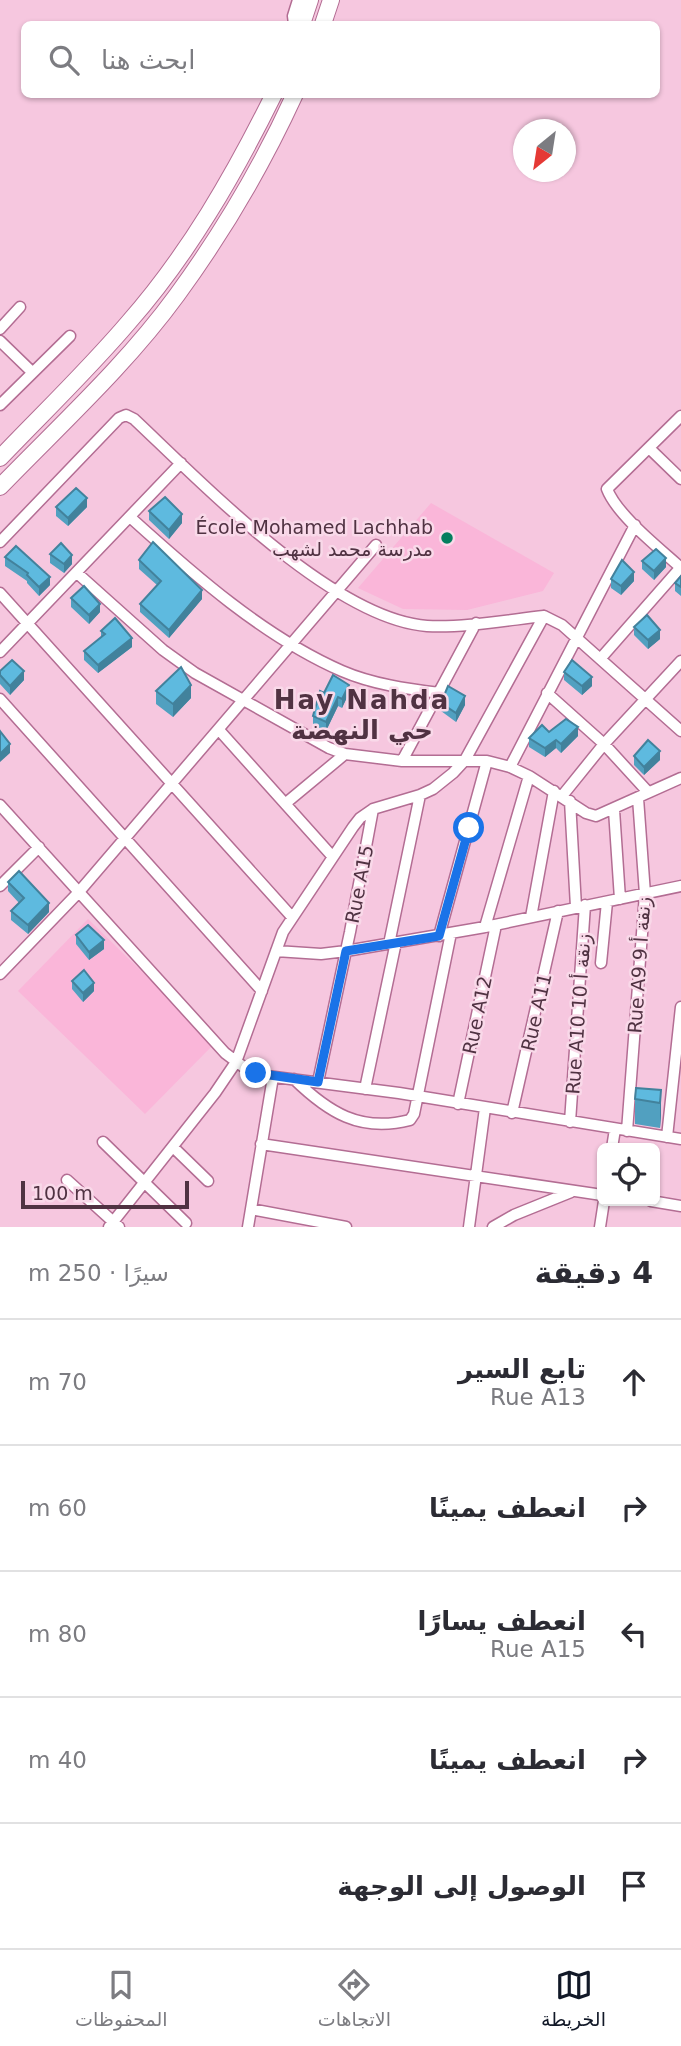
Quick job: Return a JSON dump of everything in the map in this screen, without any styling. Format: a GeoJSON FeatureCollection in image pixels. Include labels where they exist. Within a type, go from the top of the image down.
{"type":"FeatureCollection","features":[{"type":"Feature","properties":{"kind":"highway"},"geometry":{"type":"LineString","coordinates":[[303,21],[310,0]]}},
{"type":"Feature","properties":{"kind":"highway"},"geometry":{"type":"LineString","coordinates":[[324,21],[331,0]]}},
{"type":"Feature","properties":{"kind":"highway"},"geometry":{"type":"LineString","coordinates":[[0,458],[130,322],[183,254],[247,148],[272,98]]}},
{"type":"Feature","properties":{"kind":"highway"},"geometry":{"type":"LineString","coordinates":[[0,487],[128,354],[176,297],[233,214],[269,151],[293,98]]}},
{"type":"Feature","properties":{"kind":"street"},"geometry":{"type":"LineString","coordinates":[[294,21],[298,0]]}},
{"type":"Feature","properties":{"kind":"street"},"geometry":{"type":"LineString","coordinates":[[0,329],[20,307]]}},
{"type":"Feature","properties":{"kind":"street"},"geometry":{"type":"LineString","coordinates":[[0,405],[69,336]]}},
{"type":"Feature","properties":{"kind":"street"},"geometry":{"type":"LineString","coordinates":[[0,341],[32,372]]}},
{"type":"Feature","properties":{"kind":"street"},"geometry":{"type":"LineString","coordinates":[[0,542],[124,415],[134,419],[276,548],[335,590],[364,606],[428,626],[544,616],[577,637],[681,731]]}},
{"type":"Feature","properties":{"kind":"street"},"geometry":{"type":"LineString","coordinates":[[601,658],[681,567],[635,525],[607,489],[609,484],[679,421]]}},
{"type":"Feature","properties":{"kind":"street"},"geometry":{"type":"LineString","coordinates":[[649,448],[681,479]]}},
{"type":"Feature","properties":{"kind":"street"},"geometry":{"type":"LineString","coordinates":[[0,652],[181,463]]}},
{"type":"Feature","properties":{"kind":"street"},"geometry":{"type":"LineString","coordinates":[[131,518],[209,588],[292,643],[342,671],[404,689],[440,693]]}},
{"type":"Feature","properties":{"kind":"street"},"geometry":{"type":"LineString","coordinates":[[510,767],[635,525]]}},
{"type":"Feature","properties":{"kind":"street"},"geometry":{"type":"LineString","coordinates":[[0,974],[126,839],[376,545]]}},
{"type":"Feature","properties":{"kind":"street"},"geometry":{"type":"LineString","coordinates":[[77,573],[163,650],[195,673],[316,741],[345,754],[402,761],[487,761],[529,776],[592,816],[614,810],[681,778]]}},
{"type":"Feature","properties":{"kind":"street"},"geometry":{"type":"LineString","coordinates":[[0,593],[292,917]]}},
{"type":"Feature","properties":{"kind":"street"},"geometry":{"type":"LineString","coordinates":[[67,1180],[114,1225],[236,1062],[243,1049],[275,951],[292,917],[332,856],[360,818],[373,809],[420,795],[443,781],[465,760],[544,616]]}},
{"type":"Feature","properties":{"kind":"street"},"geometry":{"type":"LineString","coordinates":[[402,761],[476,623]]}},
{"type":"Feature","properties":{"kind":"street"},"geometry":{"type":"LineString","coordinates":[[531,917],[562,796],[604,744],[681,661]]}},
{"type":"Feature","properties":{"kind":"street"},"geometry":{"type":"LineString","coordinates":[[547,694],[604,744],[648,792]]}},
{"type":"Feature","properties":{"kind":"street"},"geometry":{"type":"LineString","coordinates":[[0,699],[262,991]]}},
{"type":"Feature","properties":{"kind":"street"},"geometry":{"type":"LineString","coordinates":[[219,730],[332,856]]}},
{"type":"Feature","properties":{"kind":"street"},"geometry":{"type":"LineString","coordinates":[[286,803],[345,754]]}},
{"type":"Feature","properties":{"kind":"street"},"geometry":{"type":"LineString","coordinates":[[439,936],[487,761]]}},
{"type":"Feature","properties":{"kind":"street","name":"Rue A12"},"geometry":{"type":"LineString","coordinates":[[458,1104],[490,926],[529,776]]}},
{"type":"Feature","properties":{"kind":"street"},"geometry":{"type":"LineString","coordinates":[[365,1089],[420,795]]}},
{"type":"Feature","properties":{"kind":"street","name":"Rue A10 زنقة أ 10"},"geometry":{"type":"LineString","coordinates":[[562,796],[581,906],[570,1122]]}},
{"type":"Feature","properties":{"kind":"street","name":"Rue A9 زنقة أ 9"},"geometry":{"type":"LineString","coordinates":[[614,1143],[621,1130],[645,894],[638,798]]}},
{"type":"Feature","properties":{"kind":"street"},"geometry":{"type":"LineString","coordinates":[[1,808],[225,1053],[256,1073],[681,1139]]}},
{"type":"Feature","properties":{"kind":"street","name":"Rue A15"},"geometry":{"type":"LineString","coordinates":[[318,1082],[373,809]]}},
{"type":"Feature","properties":{"kind":"street"},"geometry":{"type":"LineString","coordinates":[[614,810],[620,899]]}},
{"type":"Feature","properties":{"kind":"street"},"geometry":{"type":"LineString","coordinates":[[0,886],[39,847]]}},
{"type":"Feature","properties":{"kind":"street"},"geometry":{"type":"LineString","coordinates":[[275,951],[321,954],[346,951],[439,936],[681,886]]}},
{"type":"Feature","properties":{"kind":"street"},"geometry":{"type":"LineString","coordinates":[[601,964],[607,902]]}},
{"type":"Feature","properties":{"kind":"street","name":"Rue A11"},"geometry":{"type":"LineString","coordinates":[[513,1113],[558,911]]}},
{"type":"Feature","properties":{"kind":"street"},"geometry":{"type":"LineString","coordinates":[[294,1079],[327,1108],[342,1116],[362,1123],[410,1120],[418,1097],[451,933]]}},
{"type":"Feature","properties":{"kind":"street"},"geometry":{"type":"LineString","coordinates":[[667,1137],[681,1007]]}},
{"type":"Feature","properties":{"kind":"street"},"geometry":{"type":"LineString","coordinates":[[248,1227],[273,1077]]}},
{"type":"Feature","properties":{"kind":"street"},"geometry":{"type":"LineString","coordinates":[[469,1227],[485,1108]]}},
{"type":"Feature","properties":{"kind":"street"},"geometry":{"type":"LineString","coordinates":[[103,1142],[186,1223]]}},
{"type":"Feature","properties":{"kind":"street"},"geometry":{"type":"LineString","coordinates":[[261,1144],[597,1194]]}},
{"type":"Feature","properties":{"kind":"street"},"geometry":{"type":"LineString","coordinates":[[173,1147],[208,1181]]}},
{"type":"Feature","properties":{"kind":"street"},"geometry":{"type":"LineString","coordinates":[[493,1227],[514,1215],[574,1191]]}},
{"type":"Feature","properties":{"kind":"street"},"geometry":{"type":"LineString","coordinates":[[660,1202],[681,1206]]}},
{"type":"Feature","properties":{"kind":"street"},"geometry":{"type":"LineString","coordinates":[[600,1227],[603,1206]]}},
{"type":"Feature","properties":{"kind":"street"},"geometry":{"type":"LineString","coordinates":[[251,1209],[346,1227]]}},
{"type":"Feature","properties":{"kind":"shaded area","name":"École Mohamed Lachhab مدرسة محمد لشهب"},"geometry":{"type":"Polygon","coordinates":[[[431,503],[554,573],[543,591],[467,610],[403,609],[358,588],[431,503]]]}},
{"type":"Feature","properties":{"kind":"shaded area"},"geometry":{"type":"Polygon","coordinates":[[[88,919],[215,1043],[145,1114],[18,991],[88,919]]]}},
{"type":"Feature","properties":{"kind":"building"},"geometry":{"type":"Polygon","coordinates":[[[76,488],[87,498],[68,518],[56,507],[76,488]]]}},
{"type":"Feature","properties":{"kind":"building"},"geometry":{"type":"Polygon","coordinates":[[[165,497],[182,514],[169,530],[149,511],[165,497]]]}},
{"type":"Feature","properties":{"kind":"building"},"geometry":{"type":"Polygon","coordinates":[[[153,542],[202,590],[169,630],[140,604],[161,581],[139,560],[153,542]]]}},
{"type":"Feature","properties":{"kind":"building"},"geometry":{"type":"Polygon","coordinates":[[[61,543],[72,555],[64,564],[50,554],[61,543]]]}},
{"type":"Feature","properties":{"kind":"building"},"geometry":{"type":"Polygon","coordinates":[[[16,546],[50,577],[39,587],[28,573],[5,557],[16,546]]]}},
{"type":"Feature","properties":{"kind":"building"},"geometry":{"type":"Polygon","coordinates":[[[656,549],[666,558],[654,571],[642,561],[656,549]]]}},
{"type":"Feature","properties":{"kind":"building"},"geometry":{"type":"Polygon","coordinates":[[[622,560],[634,572],[621,586],[611,579],[622,560]]]}},
{"type":"Feature","properties":{"kind":"building"},"geometry":{"type":"Polygon","coordinates":[[[681,576],[681,587],[675,583],[681,576]]]}},
{"type":"Feature","properties":{"kind":"building"},"geometry":{"type":"Polygon","coordinates":[[[84,586],[100,604],[89,615],[71,598],[84,586]]]}},
{"type":"Feature","properties":{"kind":"building"},"geometry":{"type":"Polygon","coordinates":[[[647,615],[660,630],[648,640],[634,627],[647,615]]]}},
{"type":"Feature","properties":{"kind":"building"},"geometry":{"type":"Polygon","coordinates":[[[115,618],[132,638],[98,665],[84,651],[105,634],[101,631],[115,618]]]}},
{"type":"Feature","properties":{"kind":"building"},"geometry":{"type":"Polygon","coordinates":[[[12,660],[24,671],[10,686],[0,675],[0,671],[12,660]]]}},
{"type":"Feature","properties":{"kind":"building"},"geometry":{"type":"Polygon","coordinates":[[[572,660],[592,677],[582,686],[564,672],[572,660]]]}},
{"type":"Feature","properties":{"kind":"building"},"geometry":{"type":"Polygon","coordinates":[[[181,667],[191,685],[173,704],[156,691],[181,667]]]}},
{"type":"Feature","properties":{"kind":"building"},"geometry":{"type":"Polygon","coordinates":[[[333,675],[349,685],[342,699],[338,697],[326,722],[313,716],[320,691],[324,693],[333,675]]]}},
{"type":"Feature","properties":{"kind":"building"},"geometry":{"type":"Polygon","coordinates":[[[448,686],[465,696],[456,713],[441,703],[448,686]]]}},
{"type":"Feature","properties":{"kind":"building"},"geometry":{"type":"Polygon","coordinates":[[[566,719],[578,727],[561,744],[556,740],[545,748],[529,738],[542,725],[549,732],[566,719]]]}},
{"type":"Feature","properties":{"kind":"building"},"geometry":{"type":"Polygon","coordinates":[[[0,731],[10,744],[0,754],[0,731]]]}},
{"type":"Feature","properties":{"kind":"building"},"geometry":{"type":"Polygon","coordinates":[[[648,740],[660,751],[644,767],[634,756],[648,740]]]}},
{"type":"Feature","properties":{"kind":"building"},"geometry":{"type":"Polygon","coordinates":[[[19,871],[49,903],[28,925],[11,911],[24,898],[8,882],[19,871]]]}},
{"type":"Feature","properties":{"kind":"building"},"geometry":{"type":"Polygon","coordinates":[[[88,925],[104,940],[89,952],[76,935],[88,925]]]}},
{"type":"Feature","properties":{"kind":"building"},"geometry":{"type":"Polygon","coordinates":[[[84,970],[94,983],[83,993],[72,981],[84,970]]]}},
{"type":"Feature","properties":{"kind":"building"},"geometry":{"type":"Polygon","coordinates":[[[636,1088],[661,1090],[660,1103],[635,1099],[636,1088]]]}},
{"type":"Feature","properties":{"kind":"place","name":"École Mohamed Lachhab مدرسة محمد لشهب"},"geometry":{"type":"Point","coordinates":[447,538]}},
{"type":"Feature","properties":{"kind":"district","name":"Hay Nahda حي النهضة"},"geometry":{"type":"Point","coordinates":[362,715]}},
{"type":"Feature","properties":{"kind":"route"},"geometry":{"type":"LineString","coordinates":[[256,1073],[318,1082],[346,951],[439,936],[469,828]]}}]}
